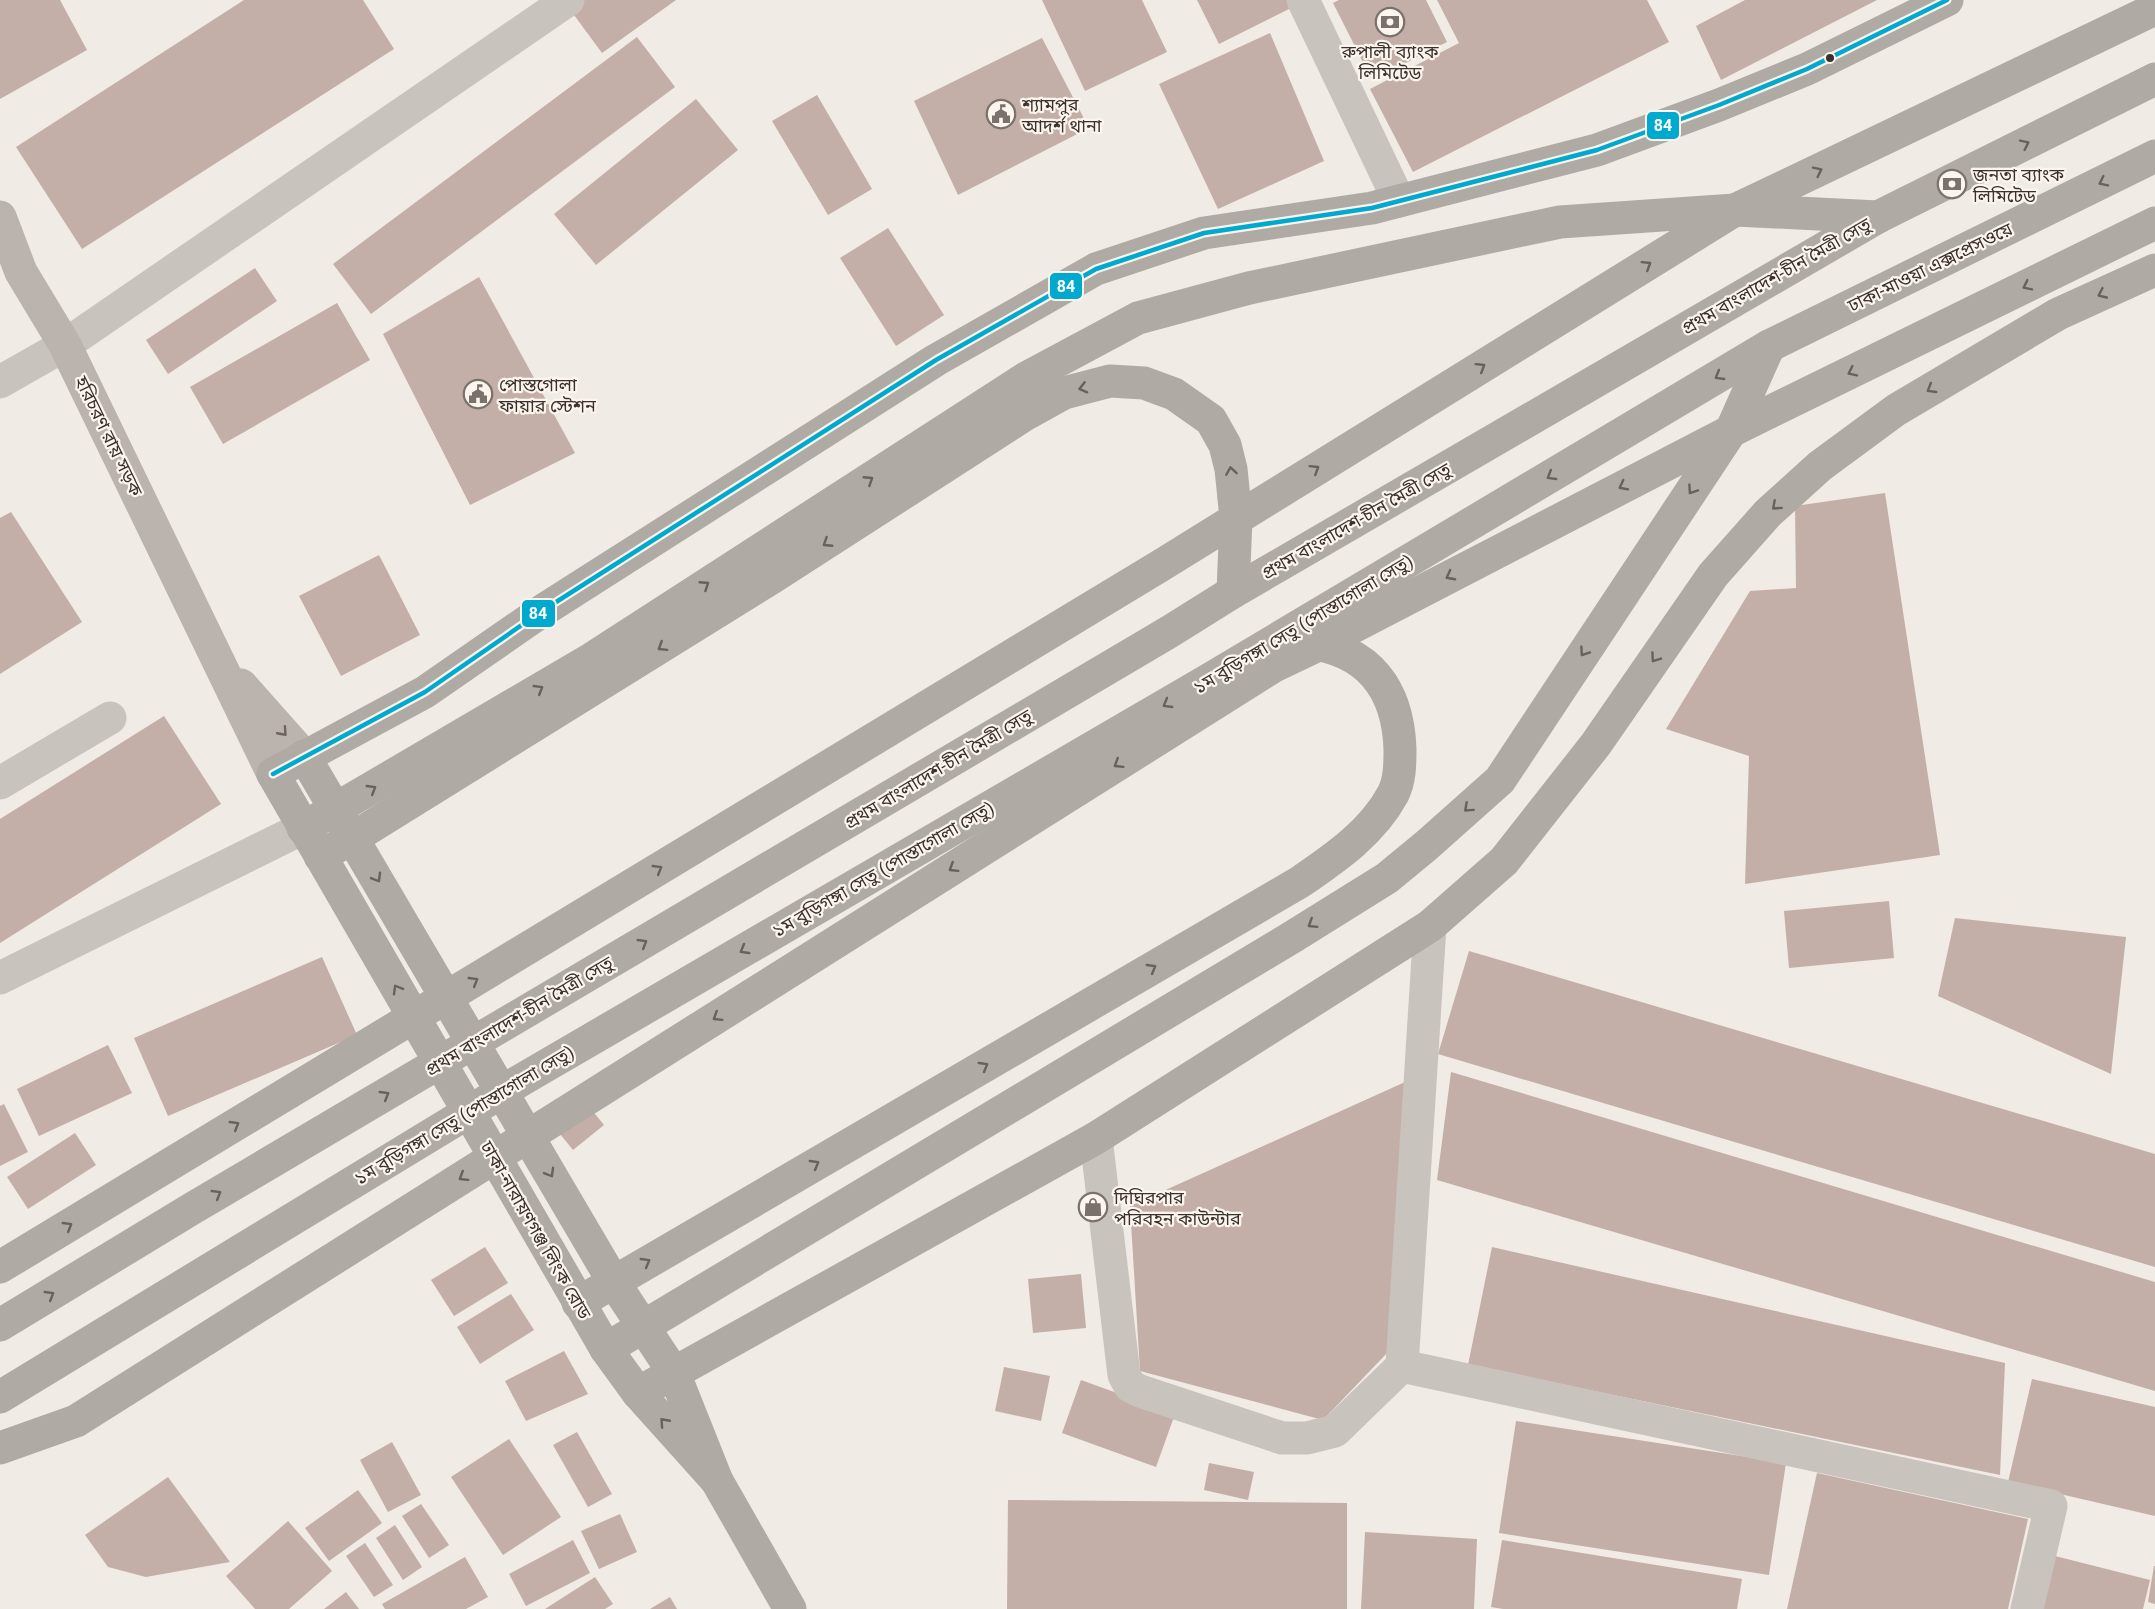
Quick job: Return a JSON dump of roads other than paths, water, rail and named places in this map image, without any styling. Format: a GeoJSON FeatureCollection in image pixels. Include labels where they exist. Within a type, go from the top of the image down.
{"type":"FeatureCollection","features":[{"type":"Feature","properties":{"kind":"highway"},"geometry":{"type":"LineString","coordinates":[[273,774],[425,692],[542,611],[936,360],[1096,269],[1203,233],[1372,208],[1597,150],[1719,105],[1807,69],[1947,0]]}},
{"type":"Feature","properties":{"kind":"highway"},"geometry":{"type":"LineString","coordinates":[[0,1267],[1194,544],[1735,210],[2155,9]]}},
{"type":"Feature","properties":{"kind":"highway"},"geometry":{"type":"LineString","coordinates":[[303,828],[588,661],[1026,378],[1138,318],[1249,288],[1560,222],[1735,210],[1878,217],[2155,79]]}},
{"type":"Feature","properties":{"kind":"highway","name":"ঢাকা-মাওয়া এক্সপ্রেসওয়ে"},"geometry":{"type":"LineString","coordinates":[[1769,346],[2155,156]]}},
{"type":"Feature","properties":{"kind":"highway","name":"প্রথম বাংলাদেশ-চীন মৈত্রী সেতু"},"geometry":{"type":"LineString","coordinates":[[0,1325],[193,1208],[1159,638],[1233,592],[1878,217]]}},
{"type":"Feature","properties":{"kind":"highway"},"geometry":{"type":"LineString","coordinates":[[0,1448],[76,1421],[1276,652],[1320,644],[1731,431],[2155,223]]}},
{"type":"Feature","properties":{"kind":"highway"},"geometry":{"type":"LineString","coordinates":[[638,1393],[1096,1138],[1430,926],[1504,861],[1596,744],[1713,574],[1777,505],[1820,466],[1896,410],[2058,314],[2155,270]]}},
{"type":"Feature","properties":{"kind":"highway"},"geometry":{"type":"LineString","coordinates":[[606,1349],[1294,936],[1387,878],[1427,845],[1500,780],[1731,431],[1769,346]]}},
{"type":"Feature","properties":{"kind":"highway","name":"১ম বুড়িগঙ্গা সেতু (পোস্তাগোলা সেতু)"},"geometry":{"type":"LineString","coordinates":[[0,1397],[523,1079],[1276,652],[1769,346]]}},
{"type":"Feature","properties":{"kind":"highway"},"geometry":{"type":"LineString","coordinates":[[320,856],[353,838],[763,584],[1026,414],[1064,393],[1110,381],[1144,383],[1174,394],[1211,420],[1225,445],[1231,469],[1236,518],[1233,592]]}},
{"type":"Feature","properties":{"kind":"highway"},"geometry":{"type":"LineString","coordinates":[[578,1303],[1300,882],[1350,847],[1370,825],[1393,793],[1400,769],[1399,730],[1394,706],[1384,684],[1356,657],[1320,644]]}},
{"type":"Feature","properties":{"kind":"highway","name":"ঢাকা-নারায়ণগঞ্জ লিংক রোড"},"geometry":{"type":"LineString","coordinates":[[304,756],[613,1281],[674,1373],[717,1481],[790,1609]]}},
{"type":"Feature","properties":{"kind":"highway","name":"ঢাকা-নারায়ণগঞ্জ লিংক রোড"},"geometry":{"type":"LineString","coordinates":[[273,774],[606,1349],[638,1393],[717,1481]]}},
{"type":"Feature","properties":{"kind":"main road","name":"হরিচরণ রায় সড়ক"},"geometry":{"type":"LineString","coordinates":[[0,217],[21,272],[65,345],[273,774]]}},
{"type":"Feature","properties":{"kind":"main road","name":"হরিচরণ রায় সড়ক"},"geometry":{"type":"LineString","coordinates":[[215,657],[304,756]]}},
{"type":"Feature","properties":{"kind":"street"},"geometry":{"type":"LineString","coordinates":[[0,382],[65,345],[568,0]]}},
{"type":"Feature","properties":{"kind":"street"},"geometry":{"type":"LineString","coordinates":[[1303,0],[1399,201]]}},
{"type":"Feature","properties":{"kind":"street"},"geometry":{"type":"LineString","coordinates":[[0,783],[110,718]]}},
{"type":"Feature","properties":{"kind":"street"},"geometry":{"type":"LineString","coordinates":[[0,978],[303,828]]}},
{"type":"Feature","properties":{"kind":"street"},"geometry":{"type":"LineString","coordinates":[[1096,1138],[1124,1375],[1130,1386],[1282,1438],[1307,1438],[1335,1431],[1402,1366],[1430,926]]}},
{"type":"Feature","properties":{"kind":"street"},"geometry":{"type":"LineString","coordinates":[[1402,1366],[2051,1506],[2027,1609]]}},
{"type":"Feature","properties":{"kind":"place","name":"রুপালী ব্যাংক লিমিটেড"},"geometry":{"type":"Point","coordinates":[1390,22]}},
{"type":"Feature","properties":{"kind":"place","name":"শ্যামপুর আদর্শ থানা"},"geometry":{"type":"Point","coordinates":[1001,114]}},
{"type":"Feature","properties":{"kind":"place","name":"জনতা ব্যাংক লিমিটেড"},"geometry":{"type":"Point","coordinates":[1952,184]}},
{"type":"Feature","properties":{"kind":"place","name":"পোস্তগোলা ফায়ার স্টেশন"},"geometry":{"type":"Point","coordinates":[478,394]}},
{"type":"Feature","properties":{"kind":"place","name":"দিঘিরপার পরিবহন কাউন্টার"},"geometry":{"type":"Point","coordinates":[1093,1207]}}]}
